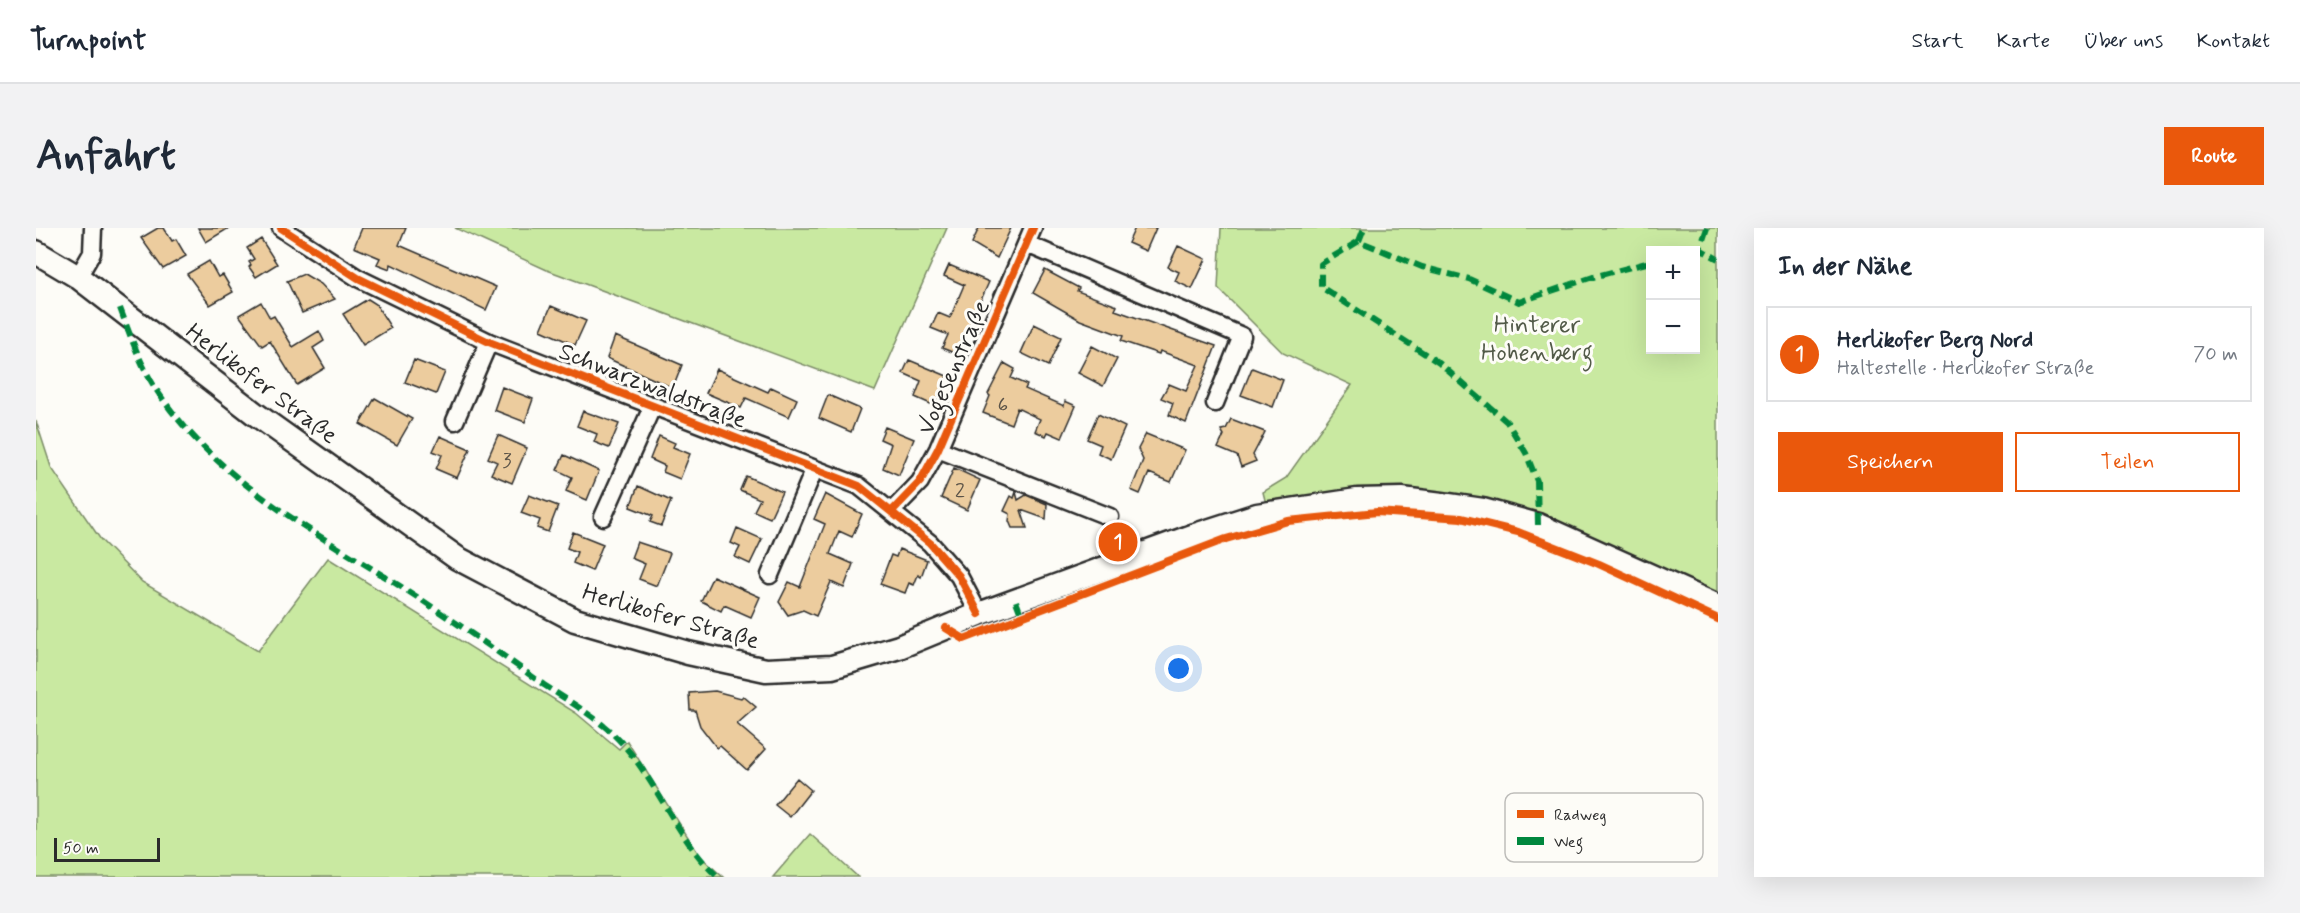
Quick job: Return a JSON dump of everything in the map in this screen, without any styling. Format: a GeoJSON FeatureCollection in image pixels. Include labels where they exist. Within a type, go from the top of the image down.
{"type":"FeatureCollection","features":[{"type":"Feature","properties":{"kind":"main road","name":"Herlikofer Straße"},"geometry":{"type":"LineString","coordinates":[[36,252],[78,277],[254,413],[457,558],[575,620],[688,652],[766,670],[832,667],[899,647],[1141,554],[1257,515],[1357,500],[1402,500],[1442,504],[1483,510],[1538,525],[1718,606]]}},
{"type":"Feature","properties":{"kind":"street"},"geometry":{"type":"LineString","coordinates":[[78,277],[92,253],[93,228]]}},
{"type":"Feature","properties":{"kind":"street","name":"Schwarzwaldstraße"},"geometry":{"type":"LineString","coordinates":[[281,228],[358,278],[489,342],[859,486],[930,543],[959,576],[979,615]]}},
{"type":"Feature","properties":{"kind":"street","name":"Vogesenstraße"},"geometry":{"type":"LineString","coordinates":[[892,511],[920,482],[938,449],[1033,228]]}},
{"type":"Feature","properties":{"kind":"street"},"geometry":{"type":"LineString","coordinates":[[1027,244],[1242,336],[1215,403]]}},
{"type":"Feature","properties":{"kind":"street"},"geometry":{"type":"LineString","coordinates":[[455,421],[489,342]]}},
{"type":"Feature","properties":{"kind":"street"},"geometry":{"type":"LineString","coordinates":[[603,517],[653,405]]}},
{"type":"Feature","properties":{"kind":"street"},"geometry":{"type":"LineString","coordinates":[[938,449],[1110,517]]}},
{"type":"Feature","properties":{"kind":"street"},"geometry":{"type":"LineString","coordinates":[[770,575],[814,470]]}},
{"type":"Feature","properties":{"kind":"green space"},"geometry":{"type":"Polygon","coordinates":[[[455,228],[947,228],[875,391],[547,270],[455,228]]]}},
{"type":"Feature","properties":{"kind":"green space","name":"Hinterer Hohenberg"},"geometry":{"type":"Polygon","coordinates":[[[1221,228],[1718,228],[1718,593],[1621,549],[1553,522],[1487,502],[1266,504],[1263,492],[1286,478],[1352,385],[1283,353],[1218,288],[1221,228]]]}},
{"type":"Feature","properties":{"kind":"green space"},"geometry":{"type":"Polygon","coordinates":[[[36,421],[51,467],[101,540],[142,582],[258,651],[328,558],[576,713],[619,749],[627,741],[700,856],[723,877],[36,877],[36,421]]]}},
{"type":"Feature","properties":{"kind":"green space"},"geometry":{"type":"Polygon","coordinates":[[[810,834],[858,877],[773,877],[810,834]]]}},
{"type":"Feature","properties":{"kind":"building"},"geometry":{"type":"Polygon","coordinates":[[[158,228],[164,228],[172,241],[176,239],[186,256],[163,269],[141,238],[158,228]]]}},
{"type":"Feature","properties":{"kind":"building"},"geometry":{"type":"Polygon","coordinates":[[[198,228],[229,228],[206,242],[198,228]]]}},
{"type":"Feature","properties":{"kind":"building"},"geometry":{"type":"Polygon","coordinates":[[[362,228],[406,228],[399,245],[496,287],[486,310],[391,264],[390,269],[377,264],[380,258],[354,247],[362,228]]]}},
{"type":"Feature","properties":{"kind":"building"},"geometry":{"type":"Polygon","coordinates":[[[979,228],[1011,228],[997,258],[972,243],[979,228]]]}},
{"type":"Feature","properties":{"kind":"building"},"geometry":{"type":"Polygon","coordinates":[[[1135,228],[1156,228],[1146,251],[1128,243],[1135,228]]]}},
{"type":"Feature","properties":{"kind":"building"},"geometry":{"type":"Polygon","coordinates":[[[261,239],[277,264],[256,277],[249,267],[251,265],[249,262],[254,259],[247,248],[261,239]]]}},
{"type":"Feature","properties":{"kind":"building"},"geometry":{"type":"Polygon","coordinates":[[[1178,246],[1206,259],[1192,289],[1175,281],[1179,272],[1168,267],[1178,246]]]}},
{"type":"Feature","properties":{"kind":"building"},"geometry":{"type":"Polygon","coordinates":[[[209,261],[218,277],[223,275],[233,292],[210,305],[187,274],[209,261]]]}},
{"type":"Feature","properties":{"kind":"building"},"geometry":{"type":"Polygon","coordinates":[[[949,265],[989,282],[957,354],[942,348],[948,335],[931,328],[938,313],[950,318],[964,285],[944,276],[949,265]]]}},
{"type":"Feature","properties":{"kind":"building"},"geometry":{"type":"Polygon","coordinates":[[[1045,270],[1079,288],[1077,291],[1117,306],[1115,310],[1216,346],[1186,423],[1169,415],[1173,403],[1161,398],[1169,384],[1186,391],[1198,365],[1160,351],[1159,354],[1121,341],[1123,336],[1080,320],[1033,293],[1045,270]]]}},
{"type":"Feature","properties":{"kind":"building"},"geometry":{"type":"Polygon","coordinates":[[[304,274],[321,284],[335,299],[302,313],[287,281],[304,274]]]}},
{"type":"Feature","properties":{"kind":"building"},"geometry":{"type":"Polygon","coordinates":[[[368,299],[376,304],[391,328],[363,345],[343,314],[368,299]]]}},
{"type":"Feature","properties":{"kind":"building"},"geometry":{"type":"Polygon","coordinates":[[[261,302],[270,318],[274,316],[293,347],[319,331],[324,341],[313,348],[325,368],[297,385],[270,341],[262,346],[239,315],[261,302]]]}},
{"type":"Feature","properties":{"kind":"building"},"geometry":{"type":"Polygon","coordinates":[[[551,306],[586,321],[575,345],[541,330],[551,306]]]}},
{"type":"Feature","properties":{"kind":"building"},"geometry":{"type":"Polygon","coordinates":[[[1034,324],[1061,337],[1048,366],[1021,353],[1034,324]]]}},
{"type":"Feature","properties":{"kind":"building"},"geometry":{"type":"Polygon","coordinates":[[[615,336],[682,365],[673,388],[607,358],[615,336]]]}},
{"type":"Feature","properties":{"kind":"building"},"geometry":{"type":"Polygon","coordinates":[[[1092,346],[1117,359],[1103,386],[1078,373],[1092,346]]]}},
{"type":"Feature","properties":{"kind":"building"},"geometry":{"type":"Polygon","coordinates":[[[414,360],[445,372],[436,394],[405,382],[414,360]]]}},
{"type":"Feature","properties":{"kind":"building"},"geometry":{"type":"Polygon","coordinates":[[[909,360],[947,376],[935,406],[915,397],[921,381],[903,373],[909,360]]]}},
{"type":"Feature","properties":{"kind":"building"},"geometry":{"type":"Polygon","coordinates":[[[1004,363],[1015,369],[1011,378],[1027,385],[1025,389],[1064,406],[1065,401],[1076,406],[1062,438],[1048,432],[1046,436],[1035,431],[1040,419],[1017,408],[1011,424],[983,413],[990,396],[988,394],[1004,363]]]}},
{"type":"Feature","properties":{"kind":"building"},"geometry":{"type":"Polygon","coordinates":[[[1252,368],[1283,380],[1273,407],[1241,395],[1252,368]]]}},
{"type":"Feature","properties":{"kind":"building"},"geometry":{"type":"Polygon","coordinates":[[[717,369],[768,392],[771,387],[797,399],[789,417],[746,398],[741,408],[706,393],[717,369]]]}},
{"type":"Feature","properties":{"kind":"building"},"geometry":{"type":"Polygon","coordinates":[[[502,387],[533,399],[525,422],[494,410],[502,387]]]}},
{"type":"Feature","properties":{"kind":"building"},"geometry":{"type":"Polygon","coordinates":[[[828,395],[860,409],[851,432],[819,418],[828,395]]]}},
{"type":"Feature","properties":{"kind":"building"},"geometry":{"type":"Polygon","coordinates":[[[375,398],[412,419],[397,445],[360,424],[375,398]]]}},
{"type":"Feature","properties":{"kind":"building"},"geometry":{"type":"Polygon","coordinates":[[[583,411],[619,424],[609,448],[594,442],[597,434],[577,426],[583,411]]]}},
{"type":"Feature","properties":{"kind":"building"},"geometry":{"type":"Polygon","coordinates":[[[1098,414],[1125,427],[1111,459],[1098,453],[1101,445],[1087,439],[1098,414]]]}},
{"type":"Feature","properties":{"kind":"building"},"geometry":{"type":"Polygon","coordinates":[[[1231,419],[1265,432],[1253,455],[1256,461],[1241,467],[1237,456],[1218,448],[1224,435],[1221,430],[1226,429],[1231,419]]]}},
{"type":"Feature","properties":{"kind":"building"},"geometry":{"type":"Polygon","coordinates":[[[885,427],[914,439],[899,475],[883,468],[891,444],[880,439],[885,427]]]}},
{"type":"Feature","properties":{"kind":"building"},"geometry":{"type":"Polygon","coordinates":[[[1146,434],[1185,450],[1171,482],[1149,473],[1140,494],[1131,490],[1143,460],[1138,449],[1146,434]]]}},
{"type":"Feature","properties":{"kind":"building"},"geometry":{"type":"Polygon","coordinates":[[[498,435],[527,448],[512,483],[491,474],[497,462],[488,458],[498,435]]]}},
{"type":"Feature","properties":{"kind":"building"},"geometry":{"type":"Polygon","coordinates":[[[440,436],[470,449],[457,478],[436,469],[442,455],[433,451],[440,436]]]}},
{"type":"Feature","properties":{"kind":"building"},"geometry":{"type":"Polygon","coordinates":[[[659,436],[675,443],[673,447],[690,454],[680,479],[663,472],[665,466],[650,459],[659,436]]]}},
{"type":"Feature","properties":{"kind":"building"},"geometry":{"type":"Polygon","coordinates":[[[564,455],[599,471],[587,500],[566,491],[572,477],[557,470],[564,455]]]}},
{"type":"Feature","properties":{"kind":"building"},"geometry":{"type":"Polygon","coordinates":[[[954,468],[980,480],[967,510],[941,498],[954,468]]]}},
{"type":"Feature","properties":{"kind":"building"},"geometry":{"type":"Polygon","coordinates":[[[746,476],[782,492],[770,518],[754,511],[760,499],[740,490],[746,476]]]}},
{"type":"Feature","properties":{"kind":"building"},"geometry":{"type":"Polygon","coordinates":[[[638,486],[671,501],[661,526],[650,522],[653,516],[630,507],[638,486]]]}},
{"type":"Feature","properties":{"kind":"building"},"geometry":{"type":"Polygon","coordinates":[[[1016,492],[1018,500],[1026,495],[1047,504],[1046,519],[1021,510],[1027,528],[1012,528],[1009,521],[1010,514],[1004,511],[1011,496],[1014,498],[1016,492]]]}},
{"type":"Feature","properties":{"kind":"building"},"geometry":{"type":"Polygon","coordinates":[[[825,494],[862,514],[852,537],[839,531],[830,554],[853,564],[844,588],[831,582],[816,616],[803,610],[788,615],[779,602],[789,582],[800,587],[825,524],[814,519],[825,494]]]}},
{"type":"Feature","properties":{"kind":"building"},"geometry":{"type":"Polygon","coordinates":[[[529,495],[558,506],[548,532],[537,528],[540,520],[521,513],[529,495]]]}},
{"type":"Feature","properties":{"kind":"building"},"geometry":{"type":"Polygon","coordinates":[[[737,528],[762,539],[750,564],[735,557],[740,547],[731,543],[737,528]]]}},
{"type":"Feature","properties":{"kind":"building"},"geometry":{"type":"Polygon","coordinates":[[[573,532],[603,544],[592,571],[573,563],[577,552],[567,548],[573,532]]]}},
{"type":"Feature","properties":{"kind":"building"},"geometry":{"type":"Polygon","coordinates":[[[637,542],[670,553],[657,586],[639,579],[645,564],[631,558],[637,542]]]}},
{"type":"Feature","properties":{"kind":"building"},"geometry":{"type":"Polygon","coordinates":[[[899,549],[927,560],[921,577],[918,575],[914,585],[909,583],[905,593],[880,584],[891,555],[896,557],[899,549]]]}},
{"type":"Feature","properties":{"kind":"building"},"geometry":{"type":"Polygon","coordinates":[[[713,576],[760,597],[751,617],[724,605],[721,611],[701,601],[713,576]]]}},
{"type":"Feature","properties":{"kind":"building"},"geometry":{"type":"Polygon","coordinates":[[[715,691],[741,698],[743,696],[756,707],[737,724],[766,749],[747,770],[720,746],[717,748],[700,726],[695,710],[690,710],[689,693],[715,691]]]}},
{"type":"Feature","properties":{"kind":"building"},"geometry":{"type":"Polygon","coordinates":[[[797,778],[811,790],[790,817],[775,805],[797,778]]]}},
{"type":"Feature","properties":{"kind":"marked path"},"geometry":{"type":"LineString","coordinates":[[1359,241],[1364,228]]}},
{"type":"Feature","properties":{"kind":"marked path"},"geometry":{"type":"LineString","coordinates":[[1707,228],[1700,249],[1718,259]]}},
{"type":"Feature","properties":{"kind":"marked path"},"geometry":{"type":"LineString","coordinates":[[1538,525],[1537,481],[1526,453],[1507,422],[1439,363],[1321,287],[1321,264],[1359,241],[1422,267],[1469,279],[1519,302],[1593,277],[1646,263]]}},
{"type":"Feature","properties":{"kind":"marked path"},"geometry":{"type":"LineString","coordinates":[[120,308],[138,354],[155,388],[184,426],[208,452],[261,496],[319,536],[442,614],[604,726],[636,761],[687,841],[718,877]]}},
{"type":"Feature","properties":{"kind":"marked path"},"geometry":{"type":"LineString","coordinates":[[1016,601],[1022,617]]}},
{"type":"Feature","properties":{"kind":"cycle path"},"geometry":{"type":"LineString","coordinates":[[281,228],[358,278],[489,342],[859,486],[930,543],[959,576],[979,614]]}},
{"type":"Feature","properties":{"kind":"cycle path"},"geometry":{"type":"LineString","coordinates":[[892,511],[920,482],[938,449],[1033,228]]}},
{"type":"Feature","properties":{"kind":"cycle path"},"geometry":{"type":"LineString","coordinates":[[946,628],[964,639],[1226,539],[1288,521],[1377,512],[1461,518],[1518,532],[1599,564],[1718,619]]}},
{"type":"Feature","properties":{"kind":"place","name":"Herlikofer Berg Nord"},"geometry":{"type":"Point","coordinates":[1118,542]}}]}
